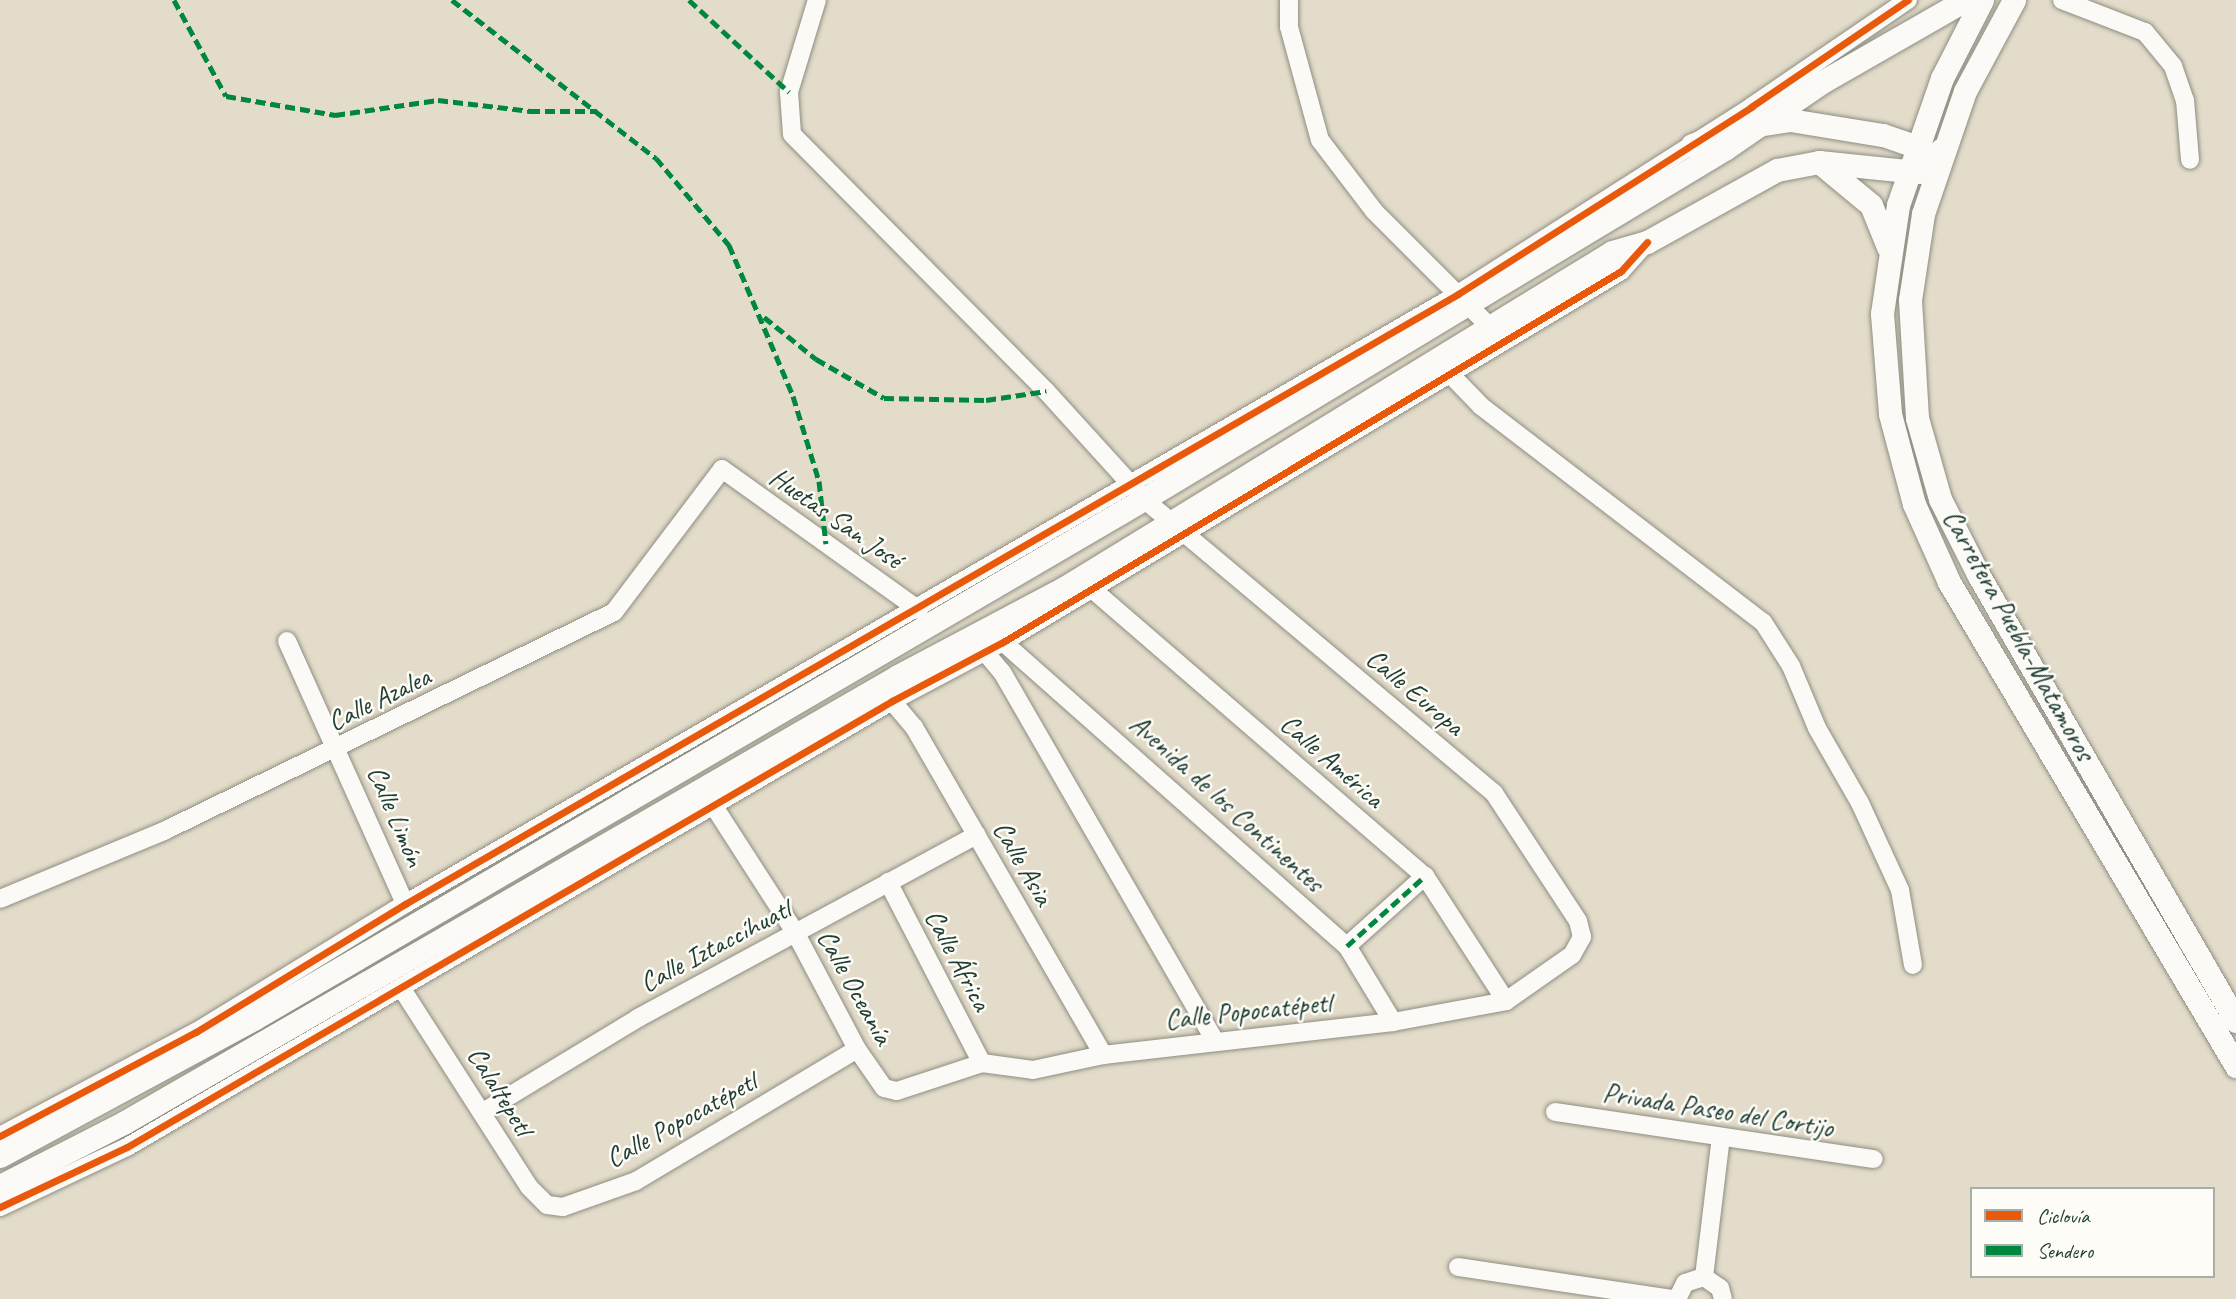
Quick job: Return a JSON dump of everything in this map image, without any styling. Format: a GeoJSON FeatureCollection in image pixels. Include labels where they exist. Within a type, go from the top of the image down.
{"type":"FeatureCollection","features":[{"type":"Feature","properties":{"kind":"main road"},"geometry":{"type":"LineString","coordinates":[[0,1156],[244,1025],[1136,492],[1762,124],[1822,82],[1965,0]]}},
{"type":"Feature","properties":{"kind":"main road","name":"Carretera Puebla-Matamoros"},"geometry":{"type":"LineString","coordinates":[[1982,0],[1942,78],[1915,146],[1906,173],[1887,262],[1882,314],[1886,394],[1900,455],[1930,544],[2236,1066]]}},
{"type":"Feature","properties":{"kind":"main road","name":"Carretera Puebla-Matamoros"},"geometry":{"type":"LineString","coordinates":[[2014,0],[1982,53],[1934,165],[1913,272],[1910,337],[1917,418],[1940,499],[1979,576],[2236,1021]]}},
{"type":"Feature","properties":{"kind":"main road"},"geometry":{"type":"LineString","coordinates":[[0,1186],[125,1122],[1177,528],[1612,252],[1647,243],[1750,181],[1777,170],[1819,162],[1906,173],[1934,165],[1915,146],[1816,121],[1762,124],[1692,145]]}},
{"type":"Feature","properties":{"kind":"main road"},"geometry":{"type":"LineString","coordinates":[[1819,162],[1871,205],[1886,237],[1887,262]]}},
{"type":"Feature","properties":{"kind":"street","name":"Calle Europa"},"geometry":{"type":"LineString","coordinates":[[817,0],[789,92],[792,134],[1046,391],[1136,492],[1494,793],[1578,921]]}},
{"type":"Feature","properties":{"kind":"street"},"geometry":{"type":"LineString","coordinates":[[1289,0],[1289,27],[1320,140],[1374,211],[1490,327]]}},
{"type":"Feature","properties":{"kind":"street"},"geometry":{"type":"LineString","coordinates":[[1464,300],[1908,0]]}},
{"type":"Feature","properties":{"kind":"street"},"geometry":{"type":"LineString","coordinates":[[2062,0],[2145,32],[2174,66],[2185,100],[2190,160]]}},
{"type":"Feature","properties":{"kind":"street"},"geometry":{"type":"LineString","coordinates":[[0,1207],[127,1147],[892,701],[1003,642],[1092,589],[1177,528],[1451,374],[1621,271],[1647,243]]}},
{"type":"Feature","properties":{"kind":"street"},"geometry":{"type":"LineString","coordinates":[[1451,374],[1481,406],[1763,622],[1791,666],[1817,728],[1860,803],[1900,890],[1913,965]]}},
{"type":"Feature","properties":{"kind":"street","name":"Huetas San José"},"geometry":{"type":"LineString","coordinates":[[722,469],[919,610]]}},
{"type":"Feature","properties":{"kind":"street","name":"Calle Azalea"},"geometry":{"type":"LineString","coordinates":[[0,899],[164,831],[614,612],[722,469]]}},
{"type":"Feature","properties":{"kind":"street"},"geometry":{"type":"LineString","coordinates":[[0,1136],[196,1032],[405,904],[919,610],[1136,492]]}},
{"type":"Feature","properties":{"kind":"street","name":"Calle América"},"geometry":{"type":"LineString","coordinates":[[1092,589],[1425,876],[1506,1001]]}},
{"type":"Feature","properties":{"kind":"street","name":"Calle Limón"},"geometry":{"type":"LineString","coordinates":[[288,641],[339,748],[405,904]]}},
{"type":"Feature","properties":{"kind":"street","name":"Avenida de los Continentes"},"geometry":{"type":"LineString","coordinates":[[1003,642],[1347,946],[1393,1022]]}},
{"type":"Feature","properties":{"kind":"street"},"geometry":{"type":"LineString","coordinates":[[985,652],[1002,672],[1214,1040]]}},
{"type":"Feature","properties":{"kind":"street","name":"Calle Asia"},"geometry":{"type":"LineString","coordinates":[[892,701],[914,727],[1103,1055]]}},
{"type":"Feature","properties":{"kind":"street","name":"Calle Oceanía"},"geometry":{"type":"LineString","coordinates":[[713,805],[795,932],[857,1049],[884,1088]]}},
{"type":"Feature","properties":{"kind":"street","name":"Calle Iztaccíhuatl"},"geometry":{"type":"LineString","coordinates":[[483,1112],[638,1018],[977,835]]}},
{"type":"Feature","properties":{"kind":"street"},"geometry":{"type":"LineString","coordinates":[[1347,946],[1425,876]]}},
{"type":"Feature","properties":{"kind":"street","name":"Calle África"},"geometry":{"type":"LineString","coordinates":[[888,882],[982,1063]]}},
{"type":"Feature","properties":{"kind":"street","name":"Calle Popocatépetl"},"geometry":{"type":"LineString","coordinates":[[884,1088],[911,1089],[982,1063],[1032,1070],[1103,1055],[1214,1040],[1393,1022],[1506,1001],[1572,956],[1582,937],[1578,921]]}},
{"type":"Feature","properties":{"kind":"street","name":"Calaltepetl"},"geometry":{"type":"LineString","coordinates":[[402,989],[529,1187],[547,1205],[563,1207]]}},
{"type":"Feature","properties":{"kind":"street","name":"Calle Popocatépetl"},"geometry":{"type":"LineString","coordinates":[[563,1207],[636,1181],[857,1049]]}},
{"type":"Feature","properties":{"kind":"street","name":"Privada Paseo del Cortijo"},"geometry":{"type":"LineString","coordinates":[[1555,1112],[1874,1159]]}},
{"type":"Feature","properties":{"kind":"street"},"geometry":{"type":"LineString","coordinates":[[1704,1277],[1721,1137]]}},
{"type":"Feature","properties":{"kind":"street"},"geometry":{"type":"LineString","coordinates":[[1458,1267],[1573,1292],[1675,1299],[1685,1283],[1704,1277],[1720,1287],[1723,1299]]}},
{"type":"Feature","properties":{"kind":"marked path"},"geometry":{"type":"LineString","coordinates":[[174,0],[226,96],[335,115],[438,100],[530,111],[597,111]]}},
{"type":"Feature","properties":{"kind":"marked path"},"geometry":{"type":"LineString","coordinates":[[452,0],[656,158],[729,245],[793,396],[819,481],[826,544]]}},
{"type":"Feature","properties":{"kind":"marked path"},"geometry":{"type":"LineString","coordinates":[[689,0],[789,92]]}},
{"type":"Feature","properties":{"kind":"marked path"},"geometry":{"type":"LineString","coordinates":[[764,317],[816,359],[884,398],[986,400],[1046,391]]}},
{"type":"Feature","properties":{"kind":"marked path"},"geometry":{"type":"LineString","coordinates":[[1347,946],[1425,876]]}},
{"type":"Feature","properties":{"kind":"cycle path"},"geometry":{"type":"LineString","coordinates":[[0,1136],[196,1032],[405,904],[1458,294],[1751,107],[1908,0]]}},
{"type":"Feature","properties":{"kind":"cycle path"},"geometry":{"type":"LineString","coordinates":[[0,1207],[127,1147],[892,701],[1003,642],[1621,271],[1647,242]]}}]}
